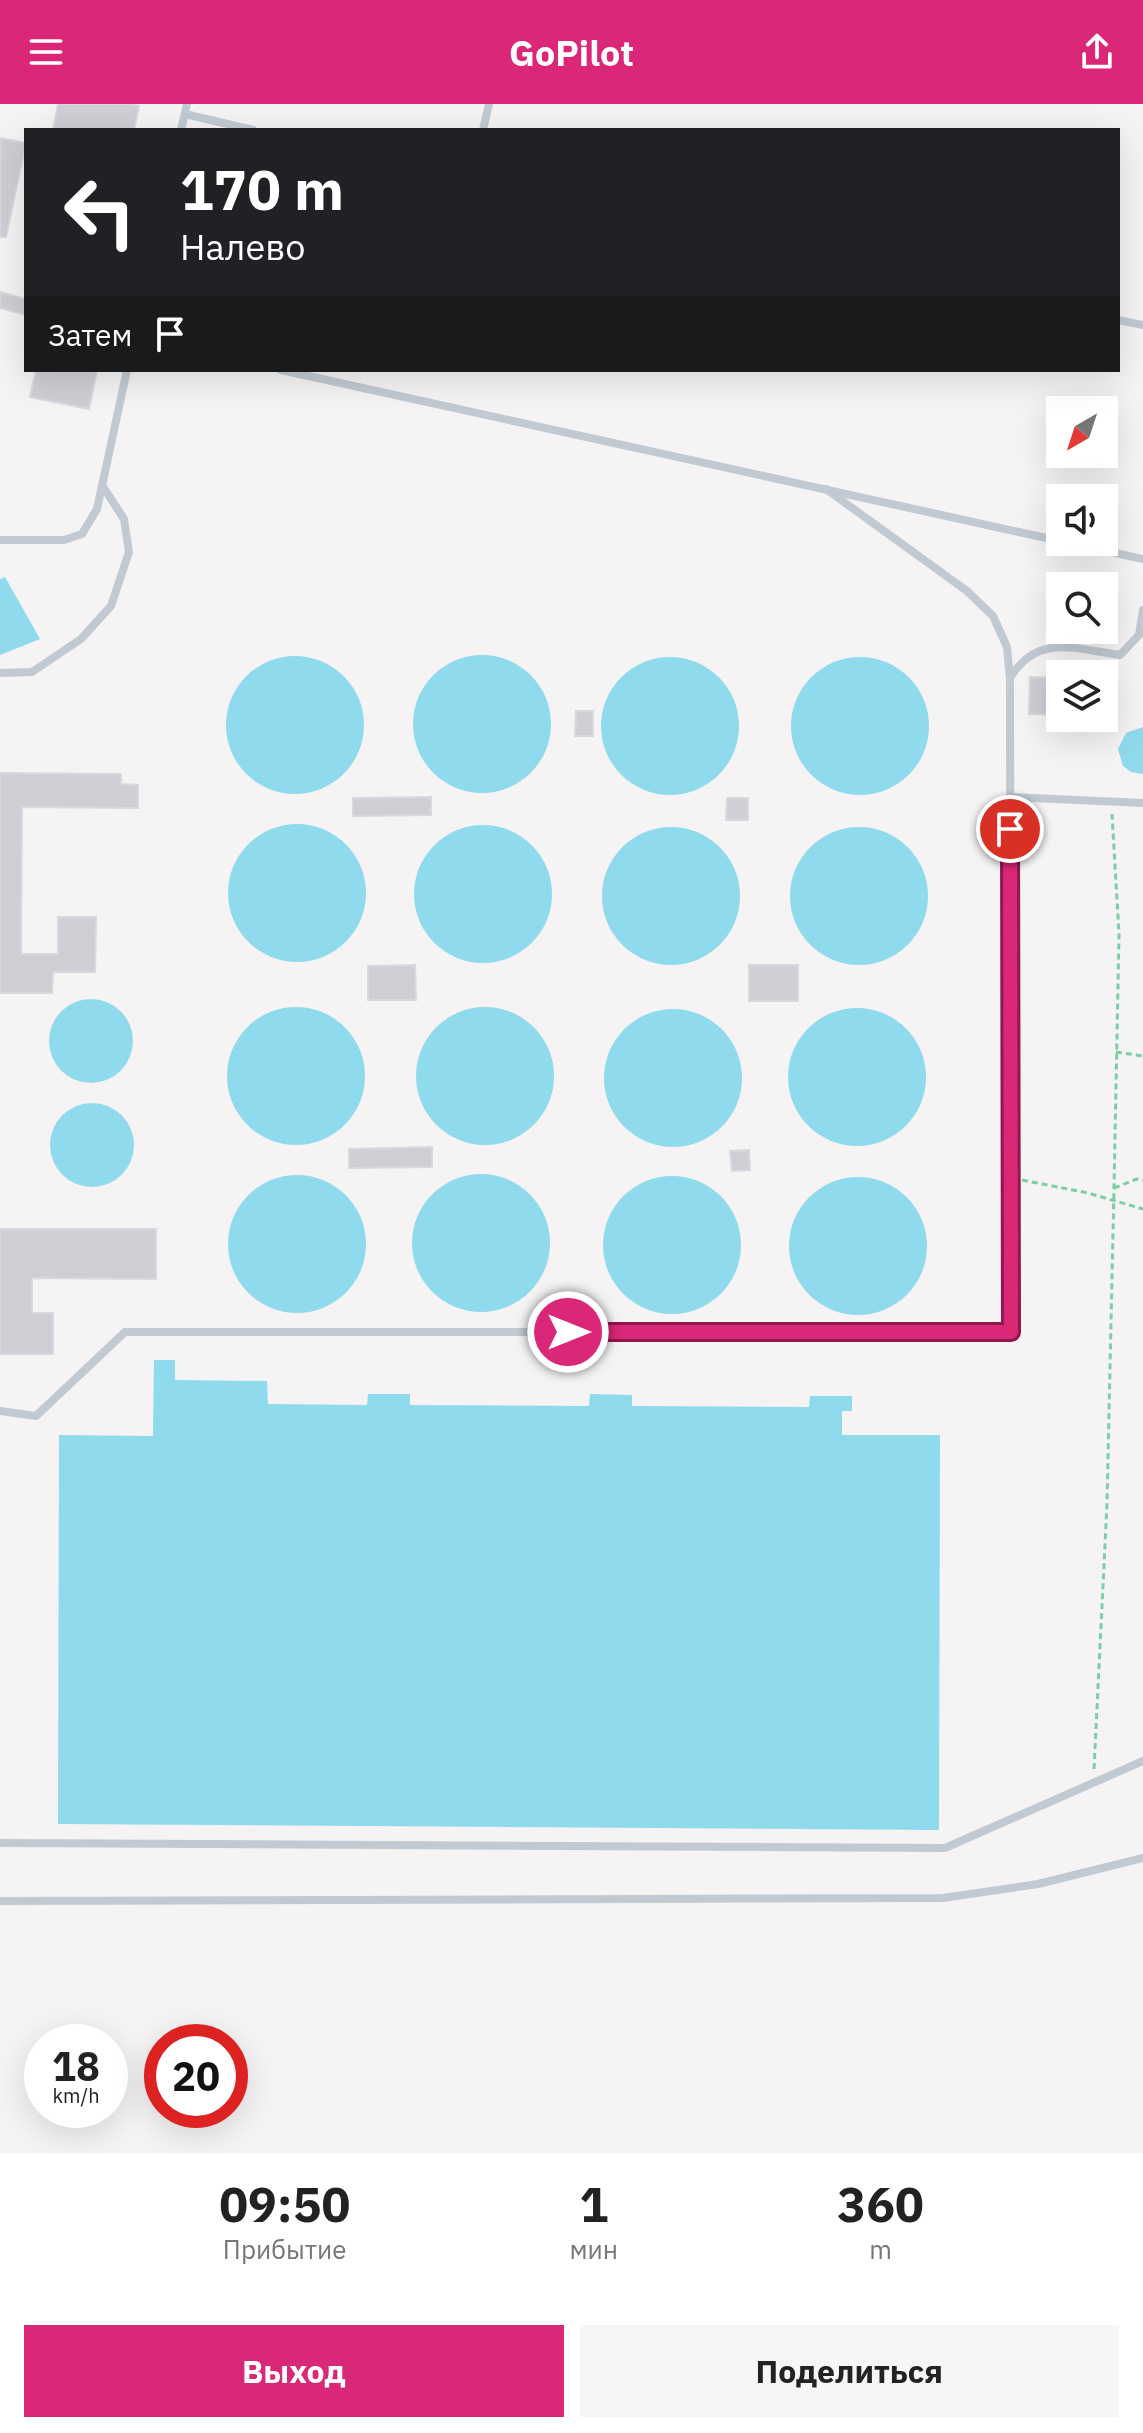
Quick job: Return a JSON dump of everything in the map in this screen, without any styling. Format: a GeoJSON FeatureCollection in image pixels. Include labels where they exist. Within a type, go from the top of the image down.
{"type":"FeatureCollection","features":[{"type":"Feature","properties":{"kind":"lane"},"geometry":{"type":"LineString","coordinates":[[483,128],[489,104]]}},
{"type":"Feature","properties":{"kind":"lane"},"geometry":{"type":"LineString","coordinates":[[186,109],[247,128]]}},
{"type":"Feature","properties":{"kind":"lane"},"geometry":{"type":"LineString","coordinates":[[1120,320],[1143,325]]}},
{"type":"Feature","properties":{"kind":"lane"},"geometry":{"type":"LineString","coordinates":[[0,540],[64,540],[82,534],[97,509],[127,372]]}},
{"type":"Feature","properties":{"kind":"lane"},"geometry":{"type":"LineString","coordinates":[[290,372],[1046,538]]}},
{"type":"Feature","properties":{"kind":"lane"},"geometry":{"type":"LineString","coordinates":[[0,673],[32,672],[81,639],[111,606],[129,552],[124,519],[102,485]]}},
{"type":"Feature","properties":{"kind":"lane"},"geometry":{"type":"LineString","coordinates":[[0,1411],[36,1416],[125,1332],[1011,1332],[1010,679],[1007,647],[993,616],[967,591],[826,489]]}},
{"type":"Feature","properties":{"kind":"lane"},"geometry":{"type":"LineString","coordinates":[[1118,553],[1143,559]]}},
{"type":"Feature","properties":{"kind":"lane"},"geometry":{"type":"LineString","coordinates":[[1010,679],[1019,663],[1033,652],[1060,647],[1120,655],[1139,635],[1143,610]]}},
{"type":"Feature","properties":{"kind":"lane"},"geometry":{"type":"LineString","coordinates":[[1010,797],[1143,803]]}},
{"type":"Feature","properties":{"kind":"lane"},"geometry":{"type":"LineString","coordinates":[[0,1843],[945,1848],[1143,1761]]}},
{"type":"Feature","properties":{"kind":"lane"},"geometry":{"type":"LineString","coordinates":[[0,1901],[943,1898],[1038,1884],[1143,1858]]}},
{"type":"Feature","properties":{"kind":"path"},"geometry":{"type":"LineString","coordinates":[[1093,1782],[1098,1733],[1107,1504],[1114,1201],[1119,934],[1112,802]]}},
{"type":"Feature","properties":{"kind":"path"},"geometry":{"type":"LineString","coordinates":[[1116,1052],[1143,1056]]}},
{"type":"Feature","properties":{"kind":"path"},"geometry":{"type":"LineString","coordinates":[[1010,1178],[1143,1209]]}},
{"type":"Feature","properties":{"kind":"path"},"geometry":{"type":"LineString","coordinates":[[1114,1188],[1137,1179],[1143,1180]]}},
{"type":"Feature","properties":{"kind":"water"},"geometry":{"type":"Polygon","coordinates":[[[5,577],[40,639],[0,655],[0,579],[5,577]]]}},
{"type":"Feature","properties":{"kind":"water"},"geometry":{"type":"Polygon","coordinates":[[[482,655],[508,660],[531,675],[546,698],[551,724],[546,750],[531,773],[508,788],[482,793],[456,788],[433,773],[418,750],[413,724],[418,698],[433,675],[456,660],[482,655]]]}},
{"type":"Feature","properties":{"kind":"water"},"geometry":{"type":"Polygon","coordinates":[[[295,656],[321,661],[344,676],[359,699],[364,725],[359,751],[344,774],[321,789],[295,794],[269,789],[246,774],[231,751],[226,725],[231,699],[246,676],[269,661],[295,656]]]}},
{"type":"Feature","properties":{"kind":"water"},"geometry":{"type":"Polygon","coordinates":[[[670,657],[696,662],[719,677],[734,700],[739,726],[734,752],[719,775],[696,790],[670,795],[644,790],[621,775],[606,752],[601,726],[606,700],[621,677],[644,662],[670,657]]]}},
{"type":"Feature","properties":{"kind":"water"},"geometry":{"type":"Polygon","coordinates":[[[860,657],[886,662],[909,677],[924,700],[929,726],[924,752],[909,775],[886,790],[860,795],[834,790],[811,775],[796,752],[791,726],[796,700],[811,677],[834,662],[860,657]]]}},
{"type":"Feature","properties":{"kind":"water"},"geometry":{"type":"Polygon","coordinates":[[[1143,727],[1143,774],[1131,772],[1123,766],[1118,749],[1126,733],[1143,727]]]}},
{"type":"Feature","properties":{"kind":"water"},"geometry":{"type":"Polygon","coordinates":[[[297,824],[323,829],[346,844],[361,867],[366,893],[361,919],[346,942],[323,957],[297,962],[271,957],[248,942],[233,919],[228,893],[233,867],[248,844],[271,829],[297,824]]]}},
{"type":"Feature","properties":{"kind":"water"},"geometry":{"type":"Polygon","coordinates":[[[483,825],[509,830],[532,845],[547,868],[552,894],[547,920],[532,943],[509,958],[483,963],[457,958],[434,943],[419,920],[414,894],[419,868],[434,845],[457,830],[483,825]]]}},
{"type":"Feature","properties":{"kind":"water"},"geometry":{"type":"Polygon","coordinates":[[[671,827],[697,832],[720,847],[735,870],[740,896],[735,922],[720,945],[697,960],[671,965],[645,960],[622,945],[607,922],[602,896],[607,870],[622,847],[645,832],[671,827]]]}},
{"type":"Feature","properties":{"kind":"water"},"geometry":{"type":"Polygon","coordinates":[[[859,827],[885,832],[908,847],[923,870],[928,896],[923,922],[908,945],[885,960],[859,965],[833,960],[810,945],[795,922],[790,896],[795,870],[810,847],[833,832],[859,827]]]}},
{"type":"Feature","properties":{"kind":"water"},"geometry":{"type":"Polygon","coordinates":[[[91,999],[107,1002],[121,1011],[130,1025],[133,1041],[130,1057],[121,1071],[107,1080],[91,1083],[75,1080],[61,1071],[52,1057],[49,1041],[52,1025],[61,1011],[75,1002],[91,999]]]}},
{"type":"Feature","properties":{"kind":"water"},"geometry":{"type":"Polygon","coordinates":[[[296,1007],[322,1012],[345,1027],[360,1050],[365,1076],[360,1102],[345,1125],[322,1140],[296,1145],[270,1140],[247,1125],[232,1102],[227,1076],[232,1050],[247,1027],[270,1012],[296,1007]]]}},
{"type":"Feature","properties":{"kind":"water"},"geometry":{"type":"Polygon","coordinates":[[[485,1007],[511,1012],[534,1027],[549,1050],[554,1076],[549,1102],[534,1125],[511,1140],[485,1145],[459,1140],[436,1125],[421,1102],[416,1076],[421,1050],[436,1027],[459,1012],[485,1007]]]}},
{"type":"Feature","properties":{"kind":"water"},"geometry":{"type":"Polygon","coordinates":[[[857,1008],[883,1013],[906,1028],[921,1051],[926,1077],[921,1103],[906,1126],[883,1141],[857,1146],[831,1141],[808,1126],[793,1103],[788,1077],[793,1051],[808,1028],[831,1013],[857,1008]]]}},
{"type":"Feature","properties":{"kind":"water"},"geometry":{"type":"Polygon","coordinates":[[[673,1009],[699,1014],[722,1029],[737,1052],[742,1078],[737,1104],[722,1127],[699,1142],[673,1147],[647,1142],[624,1127],[609,1104],[604,1078],[609,1052],[624,1029],[647,1014],[673,1009]]]}},
{"type":"Feature","properties":{"kind":"water"},"geometry":{"type":"Polygon","coordinates":[[[92,1103],[108,1106],[122,1115],[131,1129],[134,1145],[131,1161],[122,1175],[108,1184],[92,1187],[76,1184],[62,1175],[53,1161],[50,1145],[53,1129],[62,1115],[76,1106],[92,1103]]]}},
{"type":"Feature","properties":{"kind":"water"},"geometry":{"type":"Polygon","coordinates":[[[481,1174],[507,1179],[530,1194],[545,1217],[550,1243],[545,1269],[530,1292],[507,1307],[481,1312],[455,1307],[432,1292],[417,1269],[412,1243],[417,1217],[432,1194],[455,1179],[481,1174]]]}},
{"type":"Feature","properties":{"kind":"water"},"geometry":{"type":"Polygon","coordinates":[[[297,1175],[323,1180],[346,1195],[361,1218],[366,1244],[361,1270],[346,1293],[323,1308],[297,1313],[271,1308],[248,1293],[233,1270],[228,1244],[233,1218],[248,1195],[271,1180],[297,1175]]]}},
{"type":"Feature","properties":{"kind":"water"},"geometry":{"type":"Polygon","coordinates":[[[672,1176],[698,1181],[721,1196],[736,1219],[741,1245],[736,1271],[721,1294],[698,1309],[672,1314],[646,1309],[623,1294],[608,1271],[603,1245],[608,1219],[623,1196],[646,1181],[672,1176]]]}},
{"type":"Feature","properties":{"kind":"water"},"geometry":{"type":"Polygon","coordinates":[[[858,1177],[884,1182],[907,1197],[922,1220],[927,1246],[922,1272],[907,1295],[884,1310],[858,1315],[832,1310],[809,1295],[794,1272],[789,1246],[794,1220],[809,1197],[832,1182],[858,1177]]]}},
{"type":"Feature","properties":{"kind":"water"},"geometry":{"type":"Polygon","coordinates":[[[154,1360],[175,1360],[175,1380],[267,1381],[268,1404],[367,1405],[368,1394],[410,1394],[410,1405],[589,1406],[590,1394],[632,1395],[632,1406],[809,1407],[810,1396],[852,1396],[852,1411],[842,1411],[842,1435],[940,1435],[939,1830],[58,1824],[59,1435],[153,1436],[154,1360]]]}},
{"type":"Feature","properties":{"kind":"building"},"geometry":{"type":"Polygon","coordinates":[[[58,104],[139,106],[134,128],[53,128],[58,104]]]}},
{"type":"Feature","properties":{"kind":"building"},"geometry":{"type":"Polygon","coordinates":[[[0,138],[24,143],[24,152],[6,237],[0,237],[0,138]]]}},
{"type":"Feature","properties":{"kind":"building"},"geometry":{"type":"Polygon","coordinates":[[[0,292],[24,298],[24,314],[0,308],[0,292]]]}},
{"type":"Feature","properties":{"kind":"building"},"geometry":{"type":"Polygon","coordinates":[[[36,372],[97,372],[89,409],[30,397],[36,372]]]}},
{"type":"Feature","properties":{"kind":"building"},"geometry":{"type":"Polygon","coordinates":[[[1030,677],[1046,678],[1046,715],[1029,714],[1030,677]]]}},
{"type":"Feature","properties":{"kind":"building"},"geometry":{"type":"Polygon","coordinates":[[[576,711],[593,711],[593,736],[575,736],[576,711]]]}},
{"type":"Feature","properties":{"kind":"building"},"geometry":{"type":"Polygon","coordinates":[[[0,773],[121,774],[121,784],[138,785],[138,808],[22,807],[21,954],[58,954],[58,917],[96,917],[95,972],[53,972],[52,993],[0,993],[0,773]]]}},
{"type":"Feature","properties":{"kind":"building"},"geometry":{"type":"Polygon","coordinates":[[[431,797],[431,815],[353,816],[353,798],[431,797]]]}},
{"type":"Feature","properties":{"kind":"building"},"geometry":{"type":"Polygon","coordinates":[[[727,798],[748,798],[748,820],[726,820],[727,798]]]}},
{"type":"Feature","properties":{"kind":"building"},"geometry":{"type":"Polygon","coordinates":[[[415,965],[416,1000],[368,1000],[368,966],[415,965]]]}},
{"type":"Feature","properties":{"kind":"building"},"geometry":{"type":"Polygon","coordinates":[[[749,965],[798,965],[798,1001],[749,1001],[749,965]]]}},
{"type":"Feature","properties":{"kind":"building"},"geometry":{"type":"Polygon","coordinates":[[[432,1147],[432,1167],[349,1168],[349,1149],[432,1147]]]}},
{"type":"Feature","properties":{"kind":"building"},"geometry":{"type":"Polygon","coordinates":[[[749,1150],[750,1170],[732,1171],[730,1151],[749,1150]]]}},
{"type":"Feature","properties":{"kind":"building"},"geometry":{"type":"Polygon","coordinates":[[[0,1229],[156,1229],[156,1279],[32,1278],[32,1313],[53,1313],[53,1354],[0,1354],[0,1229]]]}},
{"type":"Feature","properties":{"kind":"route"},"geometry":{"type":"LineString","coordinates":[[568,1332],[1011,1332],[1010,829]]}}]}
